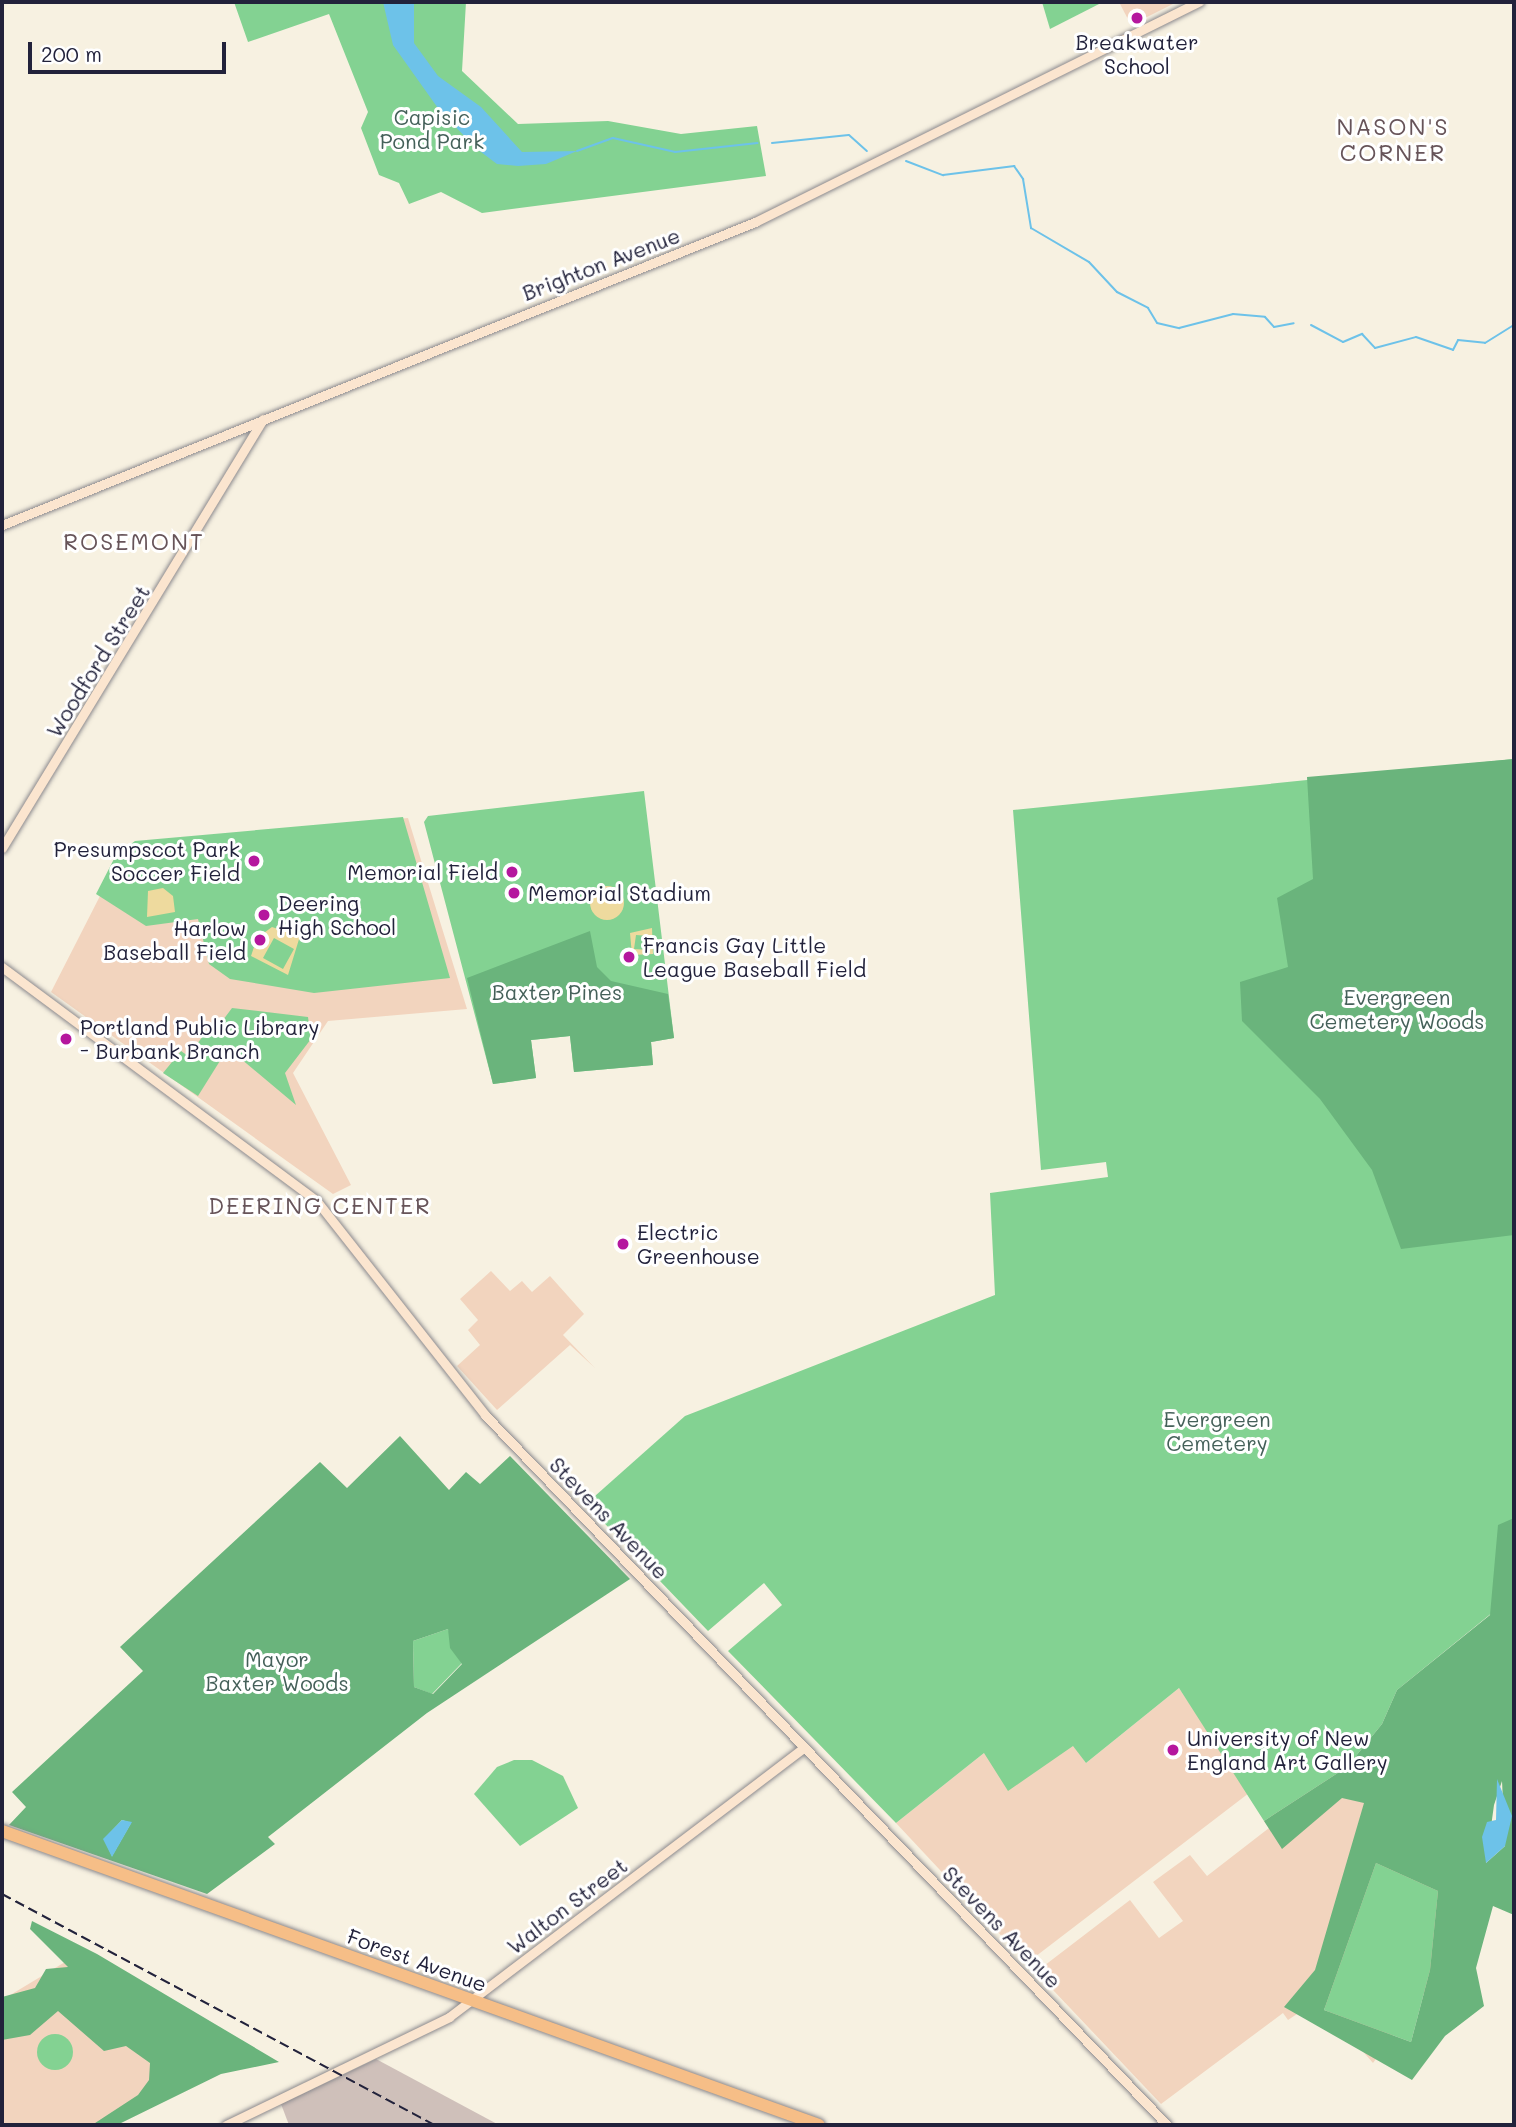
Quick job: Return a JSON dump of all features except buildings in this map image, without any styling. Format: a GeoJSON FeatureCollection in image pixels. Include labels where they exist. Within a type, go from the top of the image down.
{"type":"FeatureCollection","features":[{"type":"Feature","properties":{"kind":"highway","name":"Forest Avenue"},"geometry":{"type":"LineString","coordinates":[[2,1832],[818,2125]]}},
{"type":"Feature","properties":{"kind":"main road","name":"Brighton Avenue"},"geometry":{"type":"LineString","coordinates":[[2,525],[755,222],[1199,2]]}},
{"type":"Feature","properties":{"kind":"main road","name":"Woodford Street"},"geometry":{"type":"LineString","coordinates":[[2,848],[263,419]]}},
{"type":"Feature","properties":{"kind":"main road","name":"Stevens Avenue"},"geometry":{"type":"LineString","coordinates":[[2,967],[316,1200],[483,1413],[1167,2125]]}},
{"type":"Feature","properties":{"kind":"main road","name":"Walton Street"},"geometry":{"type":"LineString","coordinates":[[226,2125],[431,2027],[472,2000],[803,1748]]}},
{"type":"Feature","properties":{"kind":"shaded area","name":"Breakwater School"},"geometry":{"type":"Polygon","coordinates":[[[1119,2],[1177,2],[1131,25],[1119,2]]]}},
{"type":"Feature","properties":{"kind":"shaded area","name":"Deering High School"},"geometry":{"type":"Polygon","coordinates":[[[408,818],[467,1009],[328,1021],[293,1073],[351,1185],[333,1194],[51,992],[126,845],[408,818]]]}},
{"type":"Feature","properties":{"kind":"shaded area"},"geometry":{"type":"Polygon","coordinates":[[[491,1271],[510,1291],[522,1281],[532,1292],[550,1276],[584,1314],[563,1335],[595,1368],[570,1345],[497,1410],[457,1366],[480,1345],[468,1330],[478,1320],[460,1299],[491,1271]]]}},
{"type":"Feature","properties":{"kind":"shaded area"},"geometry":{"type":"Polygon","coordinates":[[[1179,1688],[1249,1793],[1027,1963],[896,1823],[984,1753],[1074,1746],[1086,1763],[1179,1688]]]}},
{"type":"Feature","properties":{"kind":"shaded area"},"geometry":{"type":"Polygon","coordinates":[[[1347,1767],[1490,1903],[1373,2063],[1318,2000],[1288,2020],[1283,2013],[1161,2104],[1036,1972],[1130,1900],[1159,1938],[1183,1921],[1153,1882],[1190,1855],[1207,1876],[1269,1828],[1264,1821],[1347,1767]]]}},
{"type":"Feature","properties":{"kind":"shaded area"},"geometry":{"type":"Polygon","coordinates":[[[75,1956],[253,2052],[102,2125],[2,2125],[2,2000],[75,1956]]]}},
{"type":"Feature","properties":{"kind":"shaded area"},"geometry":{"type":"Polygon","coordinates":[[[376,2059],[499,2125],[289,2125],[281,2104],[376,2059]]]}},
{"type":"Feature","properties":{"kind":"green space","name":"Capisic Pond Park"},"geometry":{"type":"Polygon","coordinates":[[[234,2],[466,2],[462,71],[518,124],[608,121],[681,134],[757,126],[766,176],[482,213],[441,192],[409,204],[399,183],[379,175],[361,128],[368,112],[329,14],[248,42],[234,2]]]}},
{"type":"Feature","properties":{"kind":"green space"},"geometry":{"type":"Polygon","coordinates":[[[1042,2],[1103,2],[1050,29],[1042,2]]]}},
{"type":"Feature","properties":{"kind":"green space","name":"Evergreen Cemetery"},"geometry":{"type":"Polygon","coordinates":[[[1514,759],[1514,1595],[1397,1690],[1382,1724],[1347,1767],[1264,1821],[1179,1688],[1086,1763],[1073,1746],[1008,1791],[984,1753],[896,1823],[728,1651],[782,1605],[764,1583],[708,1631],[586,1504],[685,1416],[995,1295],[990,1193],[1108,1177],[1106,1162],[1041,1170],[1013,810],[1514,759]]]}},
{"type":"Feature","properties":{"kind":"green space","name":"Evergreen Cemetery Woods"},"geometry":{"type":"Polygon","coordinates":[[[1514,759],[1514,1235],[1401,1249],[1372,1170],[1320,1099],[1242,1021],[1240,982],[1288,967],[1277,898],[1313,879],[1307,777],[1514,759]]]}},
{"type":"Feature","properties":{"kind":"green space"},"geometry":{"type":"Polygon","coordinates":[[[644,791],[674,1038],[651,1042],[653,1065],[574,1072],[570,1036],[531,1040],[536,1078],[493,1084],[424,822],[428,816],[644,791]]]}},
{"type":"Feature","properties":{"kind":"green space","name":"Deering High School"},"geometry":{"type":"Polygon","coordinates":[[[403,817],[450,978],[314,993],[230,979],[209,964],[198,919],[146,926],[96,894],[116,855],[135,841],[403,817]]]}},
{"type":"Feature","properties":{"kind":"green space","name":"Baxter Pines"},"geometry":{"type":"Polygon","coordinates":[[[590,931],[597,967],[611,981],[668,994],[674,1038],[651,1042],[653,1065],[574,1072],[570,1036],[531,1040],[536,1078],[493,1084],[467,978],[590,931]]]}},
{"type":"Feature","properties":{"kind":"green space"},"geometry":{"type":"Polygon","coordinates":[[[232,1008],[308,1017],[311,1039],[285,1073],[296,1105],[228,1048],[198,1096],[163,1073],[181,1051],[188,1056],[209,1028],[214,1032],[232,1008]]]}},
{"type":"Feature","properties":{"kind":"green space","name":"Mayor Baxter Woods"},"geometry":{"type":"Polygon","coordinates":[[[400,1436],[449,1490],[466,1472],[480,1484],[510,1456],[630,1579],[427,1713],[268,1837],[275,1844],[207,1894],[9,1825],[26,1807],[12,1792],[143,1671],[120,1647],[320,1462],[347,1488],[400,1436]],[[448,1629],[413,1641],[414,1687],[433,1694],[462,1664],[450,1648],[448,1629]],[[122,1820],[104,1839],[112,1856],[131,1823],[122,1820]]]}},
{"type":"Feature","properties":{"kind":"green space"},"geometry":{"type":"Polygon","coordinates":[[[1514,1518],[1514,1915],[1493,1906],[1476,1968],[1484,2006],[1445,2036],[1412,2080],[1284,2007],[1315,1970],[1364,1803],[1342,1798],[1282,1849],[1264,1821],[1347,1767],[1382,1724],[1397,1690],[1490,1615],[1498,1525],[1514,1518]],[[1502,1781],[1494,1805],[1486,1863],[1505,1846],[1502,1781]],[[1376,1863],[1324,2010],[1411,2042],[1430,1970],[1438,1891],[1376,1863]]]}},
{"type":"Feature","properties":{"kind":"green space"},"geometry":{"type":"Polygon","coordinates":[[[448,1629],[462,1663],[432,1694],[414,1687],[413,1641],[448,1629]]]}},
{"type":"Feature","properties":{"kind":"green space"},"geometry":{"type":"Polygon","coordinates":[[[514,1760],[532,1760],[563,1776],[578,1808],[520,1846],[474,1794],[497,1767],[514,1760]]]}},
{"type":"Feature","properties":{"kind":"green space"},"geometry":{"type":"Polygon","coordinates":[[[1376,1863],[1438,1891],[1430,1970],[1411,2042],[1324,2010],[1376,1863]]]}},
{"type":"Feature","properties":{"kind":"green space"},"geometry":{"type":"Polygon","coordinates":[[[32,1921],[97,1954],[279,2062],[221,2074],[117,2125],[92,2125],[138,2095],[149,2080],[150,2063],[126,2046],[104,2051],[58,2011],[30,2035],[2,2040],[2,1997],[35,1988],[46,1969],[68,1967],[30,1929],[32,1921]]]}},
{"type":"Feature","properties":{"kind":"green space"},"geometry":{"type":"Polygon","coordinates":[[[55,2034],[68,2039],[73,2052],[68,2065],[55,2070],[42,2065],[37,2052],[42,2039],[55,2034]]]}},
{"type":"Feature","properties":{"kind":"sand"},"geometry":{"type":"Polygon","coordinates":[[[607,886],[619,891],[624,903],[619,915],[607,920],[595,915],[590,903],[595,891],[607,886]]]}},
{"type":"Feature","properties":{"kind":"sand"},"geometry":{"type":"Polygon","coordinates":[[[163,888],[173,896],[175,912],[147,917],[148,891],[163,888]]]}},
{"type":"Feature","properties":{"kind":"sand"},"geometry":{"type":"Polygon","coordinates":[[[272,927],[300,936],[288,975],[251,956],[257,938],[272,927]],[[274,938],[263,958],[283,969],[294,949],[274,938]]]}},
{"type":"Feature","properties":{"kind":"sand"},"geometry":{"type":"Polygon","coordinates":[[[652,928],[653,954],[632,955],[630,933],[652,928]],[[636,935],[634,949],[649,950],[650,936],[636,935]]]}},
{"type":"Feature","properties":{"kind":"water"},"geometry":{"type":"Polygon","coordinates":[[[383,2],[414,2],[414,43],[438,76],[481,107],[522,152],[577,151],[546,164],[518,166],[497,164],[477,149],[440,111],[393,45],[383,2]]]}},
{"type":"Feature","properties":{"kind":"water"},"geometry":{"type":"Polygon","coordinates":[[[1497,1779],[1512,1816],[1505,1846],[1486,1863],[1482,1837],[1487,1822],[1496,1820],[1497,1779]]]}},
{"type":"Feature","properties":{"kind":"water"},"geometry":{"type":"Polygon","coordinates":[[[122,1820],[132,1822],[112,1857],[103,1839],[122,1820]]]}},
{"type":"Feature","properties":{"kind":"waterway"},"geometry":{"type":"LineString","coordinates":[[772,143],[849,135],[867,151]]}},
{"type":"Feature","properties":{"kind":"waterway"},"geometry":{"type":"LineString","coordinates":[[577,151],[613,138],[675,152],[758,143]]}},
{"type":"Feature","properties":{"kind":"waterway"},"geometry":{"type":"LineString","coordinates":[[906,161],[943,175],[1014,166],[1023,179],[1031,228],[1089,262],[1117,292],[1148,308],[1157,323],[1179,328],[1233,314],[1265,317],[1274,327],[1294,323]]}},
{"type":"Feature","properties":{"kind":"waterway"},"geometry":{"type":"LineString","coordinates":[[1311,325],[1343,342],[1362,334],[1375,348],[1416,337],[1453,350],[1458,340],[1485,343],[1514,325]]}},
{"type":"Feature","properties":{"kind":"railway"},"geometry":{"type":"LineString","coordinates":[[2,1894],[434,2125]]}},
{"type":"Feature","properties":{"kind":"place","name":"Breakwater School"},"geometry":{"type":"Point","coordinates":[1137,18]}},
{"type":"Feature","properties":{"kind":"place","name":"Presumpscot Park Soccer Field"},"geometry":{"type":"Point","coordinates":[254,861]}},
{"type":"Feature","properties":{"kind":"place","name":"Memorial Field"},"geometry":{"type":"Point","coordinates":[512,872]}},
{"type":"Feature","properties":{"kind":"place","name":"Memorial Stadium"},"geometry":{"type":"Point","coordinates":[514,893]}},
{"type":"Feature","properties":{"kind":"place","name":"Deering High School"},"geometry":{"type":"Point","coordinates":[264,915]}},
{"type":"Feature","properties":{"kind":"place","name":"Harlow Baseball Field"},"geometry":{"type":"Point","coordinates":[260,940]}},
{"type":"Feature","properties":{"kind":"place","name":"Francis Gay Little League Baseball Field"},"geometry":{"type":"Point","coordinates":[629,957]}},
{"type":"Feature","properties":{"kind":"place","name":"Portland Public Library - Burbank Branch"},"geometry":{"type":"Point","coordinates":[66,1039]}},
{"type":"Feature","properties":{"kind":"place","name":"Electric Greenhouse"},"geometry":{"type":"Point","coordinates":[623,1244]}},
{"type":"Feature","properties":{"kind":"place","name":"University of New England Art Gallery"},"geometry":{"type":"Point","coordinates":[1173,1750]}},
{"type":"Feature","properties":{"kind":"district","name":"NASON'S CORNER"},"geometry":{"type":"Point","coordinates":[1393,139]}},
{"type":"Feature","properties":{"kind":"district","name":"ROSEMONT"},"geometry":{"type":"Point","coordinates":[134,541]}},
{"type":"Feature","properties":{"kind":"district","name":"DEERING CENTER"},"geometry":{"type":"Point","coordinates":[320,1205]}}]}
